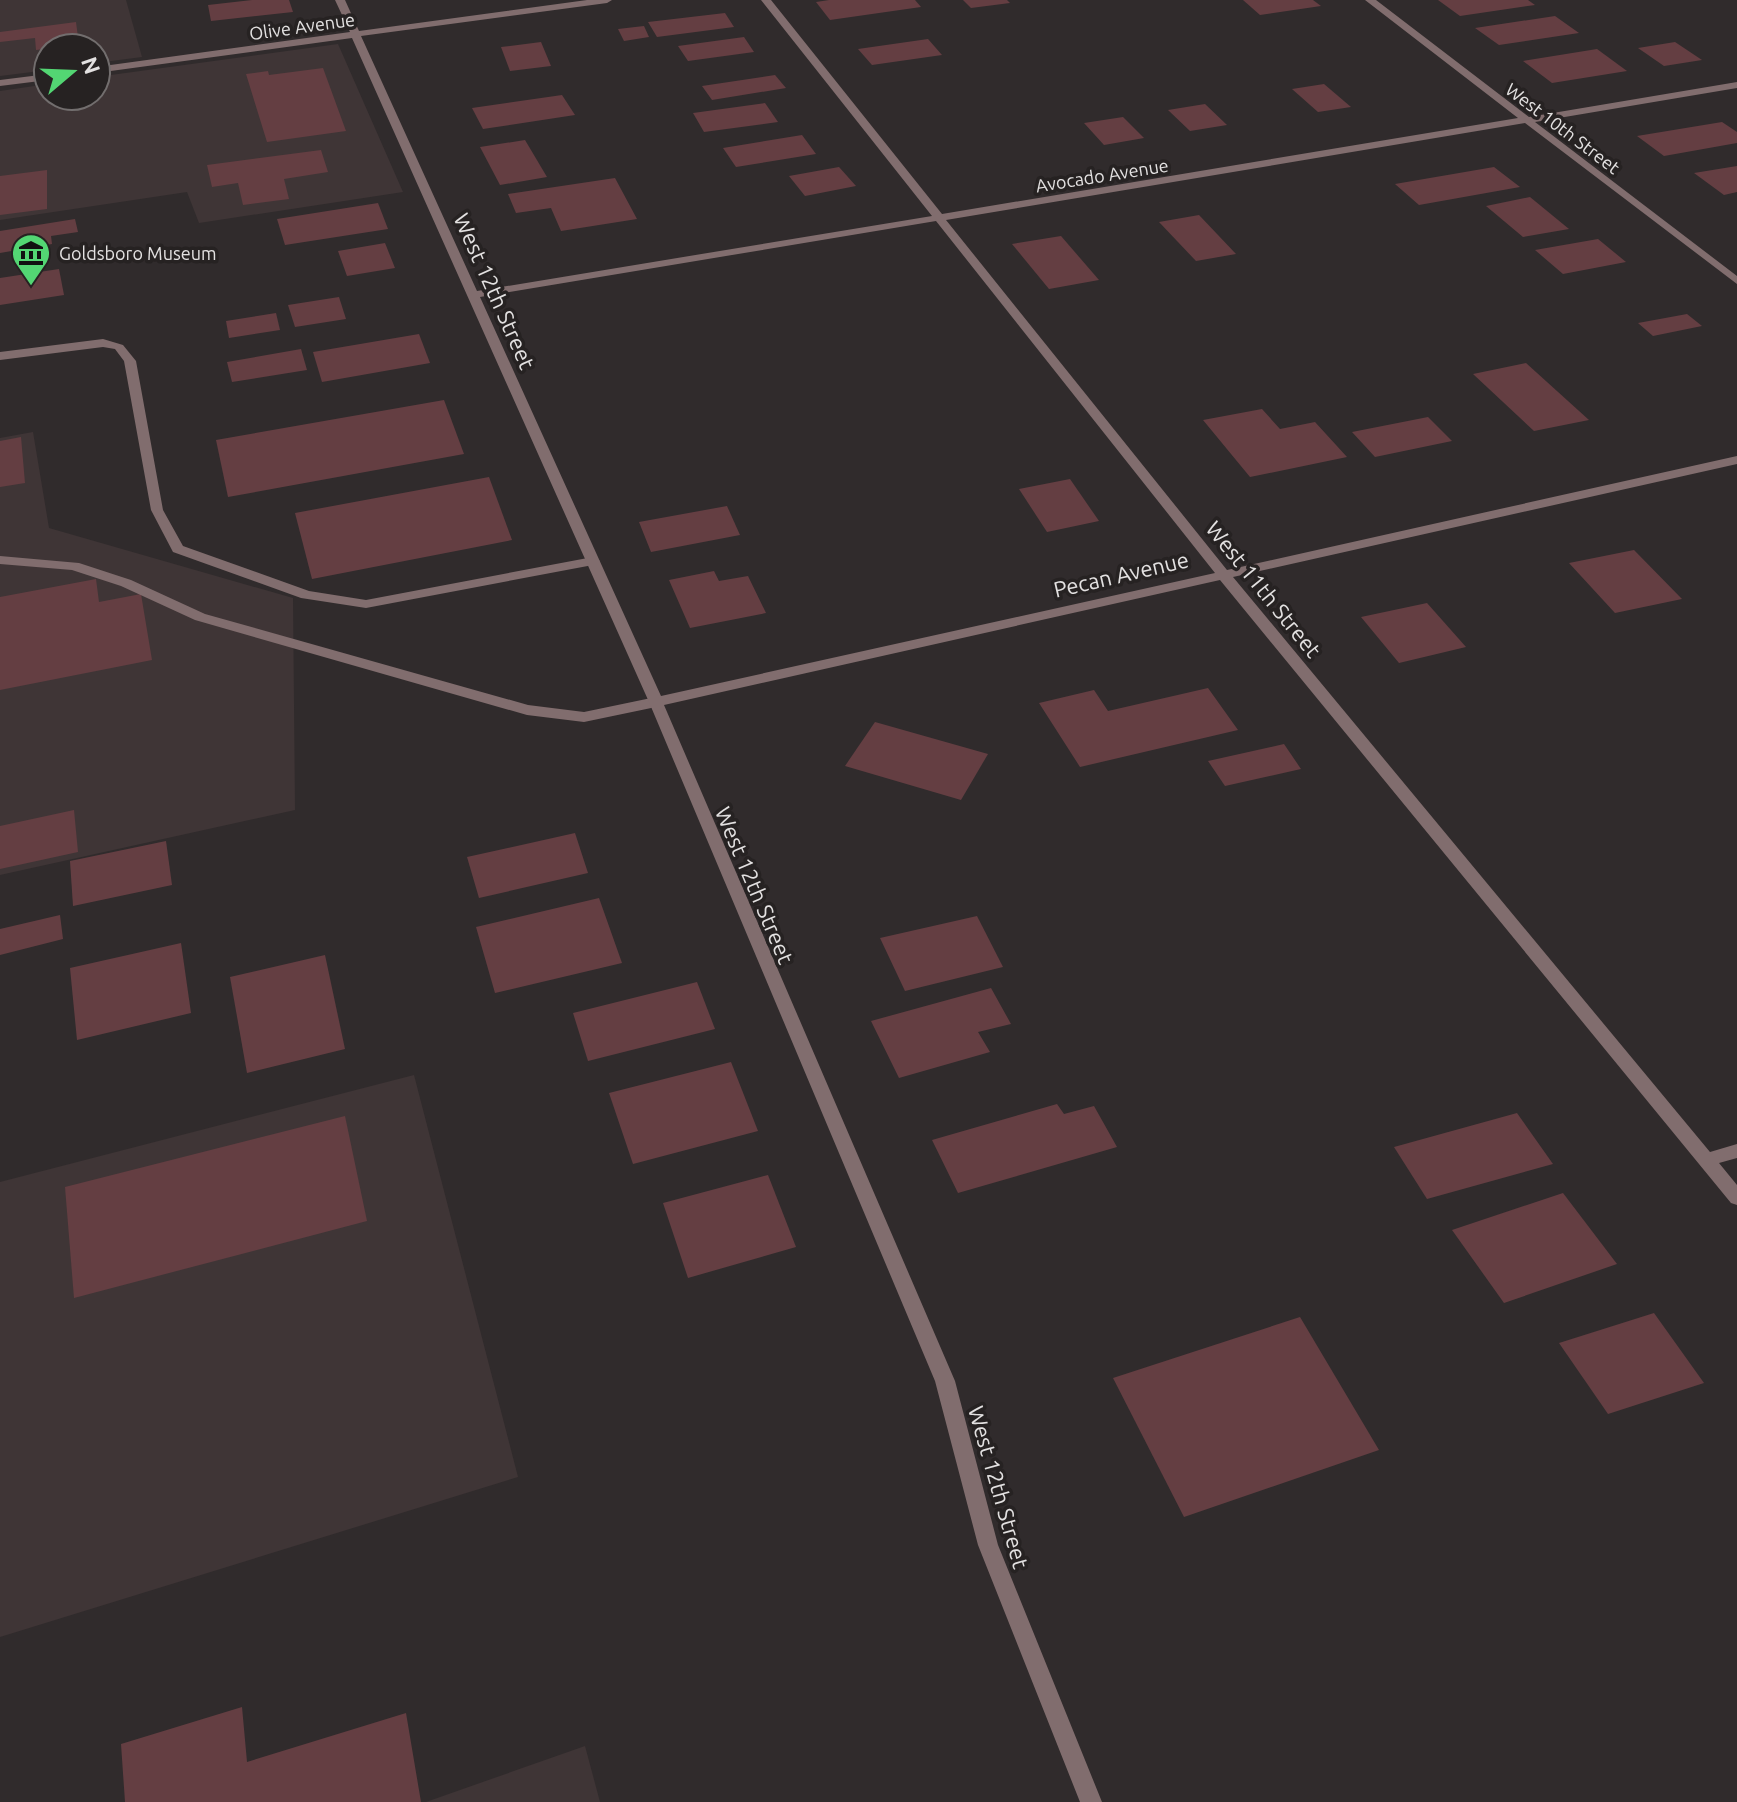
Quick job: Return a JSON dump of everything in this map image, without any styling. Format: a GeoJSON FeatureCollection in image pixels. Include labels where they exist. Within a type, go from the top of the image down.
{"type":"FeatureCollection","features":[{"type":"Feature","properties":{"kind":"street","name":"West 12th Street"},"geometry":{"type":"LineString","coordinates":[[340,0],[656,702],[945,1381],[988,1545],[1091,1802]]}},
{"type":"Feature","properties":{"kind":"street","name":"Olive Avenue"},"geometry":{"type":"LineString","coordinates":[[112,68],[607,0]]}},
{"type":"Feature","properties":{"kind":"street","name":"West 11th Street"},"geometry":{"type":"LineString","coordinates":[[766,0],[1222,573],[1737,1198]]}},
{"type":"Feature","properties":{"kind":"street","name":"West 10th Street"},"geometry":{"type":"LineString","coordinates":[[1370,0],[1737,281]]}},
{"type":"Feature","properties":{"kind":"street"},"geometry":{"type":"LineString","coordinates":[[0,83],[32,79]]}},
{"type":"Feature","properties":{"kind":"street","name":"Avocado Avenue"},"geometry":{"type":"LineString","coordinates":[[473,295],[1737,85]]}},
{"type":"Feature","properties":{"kind":"street"},"geometry":{"type":"LineString","coordinates":[[0,356],[103,343],[119,347],[130,361],[157,510],[178,549],[306,595],[366,604],[593,561]]}},
{"type":"Feature","properties":{"kind":"street","name":"Pecan Avenue"},"geometry":{"type":"LineString","coordinates":[[0,560],[74,566],[126,583],[200,617],[527,710],[584,717],[1737,460]]}},
{"type":"Feature","properties":{"kind":"street"},"geometry":{"type":"LineString","coordinates":[[1707,1160],[1737,1151]]}},
{"type":"Feature","properties":{"kind":"shaded area"},"geometry":{"type":"Polygon","coordinates":[[[0,0],[126,0],[142,57],[112,61],[112,32],[32,32],[32,72],[0,76],[0,0]]]}},
{"type":"Feature","properties":{"kind":"shaded area"},"geometry":{"type":"Polygon","coordinates":[[[338,44],[403,192],[199,223],[187,192],[0,220],[0,91],[32,86],[32,112],[112,112],[112,75],[338,44]]]}},
{"type":"Feature","properties":{"kind":"shaded area"},"geometry":{"type":"Polygon","coordinates":[[[33,432],[49,528],[293,598],[295,810],[0,875],[0,438],[33,432]]]}},
{"type":"Feature","properties":{"kind":"shaded area"},"geometry":{"type":"Polygon","coordinates":[[[414,1075],[518,1477],[0,1637],[0,1182],[414,1075]]]}},
{"type":"Feature","properties":{"kind":"shaded area"},"geometry":{"type":"Polygon","coordinates":[[[585,1746],[600,1802],[426,1802],[585,1746]]]}},
{"type":"Feature","properties":{"kind":"building"},"geometry":{"type":"Polygon","coordinates":[[[289,0],[293,12],[211,21],[208,5],[289,0]]]}},
{"type":"Feature","properties":{"kind":"building"},"geometry":{"type":"Polygon","coordinates":[[[915,0],[921,7],[830,20],[816,2],[915,0]]]}},
{"type":"Feature","properties":{"kind":"building"},"geometry":{"type":"Polygon","coordinates":[[[963,0],[1007,0],[1010,3],[971,8],[963,0]]]}},
{"type":"Feature","properties":{"kind":"building"},"geometry":{"type":"Polygon","coordinates":[[[1243,0],[1313,0],[1321,6],[1260,15],[1243,0]]]}},
{"type":"Feature","properties":{"kind":"building"},"geometry":{"type":"Polygon","coordinates":[[[1438,0],[1528,0],[1535,5],[1460,16],[1438,0]]]}},
{"type":"Feature","properties":{"kind":"building"},"geometry":{"type":"Polygon","coordinates":[[[725,13],[734,27],[657,37],[648,22],[725,13]]]}},
{"type":"Feature","properties":{"kind":"building"},"geometry":{"type":"Polygon","coordinates":[[[1555,16],[1579,33],[1499,45],[1475,28],[1555,16]]]}},
{"type":"Feature","properties":{"kind":"building"},"geometry":{"type":"Polygon","coordinates":[[[76,22],[77,32],[32,32],[32,38],[0,42],[0,32],[76,22]]]}},
{"type":"Feature","properties":{"kind":"building"},"geometry":{"type":"Polygon","coordinates":[[[644,26],[649,37],[624,41],[618,29],[644,26]]]}},
{"type":"Feature","properties":{"kind":"building"},"geometry":{"type":"Polygon","coordinates":[[[744,37],[754,52],[688,61],[678,46],[744,37]]]}},
{"type":"Feature","properties":{"kind":"building"},"geometry":{"type":"Polygon","coordinates":[[[928,39],[942,55],[872,65],[858,49],[928,39]]]}},
{"type":"Feature","properties":{"kind":"building"},"geometry":{"type":"Polygon","coordinates":[[[541,42],[551,66],[510,71],[501,47],[541,42]]]}},
{"type":"Feature","properties":{"kind":"building"},"geometry":{"type":"Polygon","coordinates":[[[1675,42],[1702,60],[1664,66],[1638,48],[1675,42]]]}},
{"type":"Feature","properties":{"kind":"building"},"geometry":{"type":"Polygon","coordinates":[[[1597,49],[1627,71],[1552,83],[1523,61],[1597,49]]]}},
{"type":"Feature","properties":{"kind":"building"},"geometry":{"type":"Polygon","coordinates":[[[323,68],[346,131],[267,142],[246,74],[268,71],[269,75],[323,68]]]}},
{"type":"Feature","properties":{"kind":"building"},"geometry":{"type":"Polygon","coordinates":[[[775,75],[786,88],[712,100],[702,86],[775,75]]]}},
{"type":"Feature","properties":{"kind":"building"},"geometry":{"type":"Polygon","coordinates":[[[1324,84],[1351,107],[1318,112],[1292,89],[1324,84]]]}},
{"type":"Feature","properties":{"kind":"building"},"geometry":{"type":"Polygon","coordinates":[[[562,95],[575,115],[483,129],[472,108],[562,95]]]}},
{"type":"Feature","properties":{"kind":"building"},"geometry":{"type":"Polygon","coordinates":[[[765,103],[778,122],[704,132],[693,113],[765,103]]]}},
{"type":"Feature","properties":{"kind":"building"},"geometry":{"type":"Polygon","coordinates":[[[1205,104],[1227,125],[1190,131],[1168,110],[1205,104]]]}},
{"type":"Feature","properties":{"kind":"building"},"geometry":{"type":"Polygon","coordinates":[[[1123,117],[1144,138],[1104,145],[1084,123],[1123,117]]]}},
{"type":"Feature","properties":{"kind":"building"},"geometry":{"type":"Polygon","coordinates":[[[1722,122],[1737,132],[1737,143],[1664,156],[1637,136],[1722,122]]]}},
{"type":"Feature","properties":{"kind":"building"},"geometry":{"type":"Polygon","coordinates":[[[802,135],[816,154],[736,167],[723,148],[802,135]]]}},
{"type":"Feature","properties":{"kind":"building"},"geometry":{"type":"Polygon","coordinates":[[[525,140],[547,177],[500,185],[480,147],[525,140]]]}},
{"type":"Feature","properties":{"kind":"building"},"geometry":{"type":"Polygon","coordinates":[[[321,150],[328,172],[284,179],[289,199],[243,205],[238,183],[212,187],[207,165],[321,150]]]}},
{"type":"Feature","properties":{"kind":"building"},"geometry":{"type":"Polygon","coordinates":[[[1737,166],[1737,192],[1724,195],[1694,173],[1737,166]]]}},
{"type":"Feature","properties":{"kind":"building"},"geometry":{"type":"Polygon","coordinates":[[[839,167],[856,186],[805,196],[789,176],[839,167]]]}},
{"type":"Feature","properties":{"kind":"building"},"geometry":{"type":"Polygon","coordinates":[[[1494,167],[1520,187],[1419,205],[1395,184],[1494,167]]]}},
{"type":"Feature","properties":{"kind":"building"},"geometry":{"type":"Polygon","coordinates":[[[47,170],[47,209],[0,215],[0,176],[47,170]]]}},
{"type":"Feature","properties":{"kind":"building"},"geometry":{"type":"Polygon","coordinates":[[[615,178],[637,219],[561,231],[551,208],[516,213],[508,194],[615,178]]]}},
{"type":"Feature","properties":{"kind":"building"},"geometry":{"type":"Polygon","coordinates":[[[1530,197],[1569,229],[1523,237],[1486,206],[1530,197]]]}},
{"type":"Feature","properties":{"kind":"building"},"geometry":{"type":"Polygon","coordinates":[[[378,203],[388,229],[285,245],[277,219],[378,203]]]}},
{"type":"Feature","properties":{"kind":"building"},"geometry":{"type":"Polygon","coordinates":[[[1199,215],[1236,254],[1196,261],[1159,222],[1199,215]]]}},
{"type":"Feature","properties":{"kind":"building"},"geometry":{"type":"Polygon","coordinates":[[[75,219],[78,232],[51,236],[52,244],[0,253],[0,231],[75,219]]]}},
{"type":"Feature","properties":{"kind":"building"},"geometry":{"type":"Polygon","coordinates":[[[1061,236],[1099,280],[1049,289],[1012,244],[1061,236]]]}},
{"type":"Feature","properties":{"kind":"building"},"geometry":{"type":"Polygon","coordinates":[[[1598,239],[1626,262],[1563,274],[1535,250],[1598,239]]]}},
{"type":"Feature","properties":{"kind":"building"},"geometry":{"type":"Polygon","coordinates":[[[385,243],[395,268],[347,276],[338,251],[385,243]]]}},
{"type":"Feature","properties":{"kind":"building","name":"Goldsboro Museum"},"geometry":{"type":"Polygon","coordinates":[[[59,269],[64,295],[0,305],[0,278],[59,269]]]}},
{"type":"Feature","properties":{"kind":"building"},"geometry":{"type":"Polygon","coordinates":[[[339,297],[346,319],[295,327],[288,305],[339,297]]]}},
{"type":"Feature","properties":{"kind":"building"},"geometry":{"type":"Polygon","coordinates":[[[276,313],[280,330],[229,338],[226,321],[276,313]]]}},
{"type":"Feature","properties":{"kind":"building"},"geometry":{"type":"Polygon","coordinates":[[[1687,314],[1702,326],[1653,336],[1638,323],[1687,314]]]}},
{"type":"Feature","properties":{"kind":"building"},"geometry":{"type":"Polygon","coordinates":[[[419,334],[430,363],[322,382],[313,352],[419,334]]]}},
{"type":"Feature","properties":{"kind":"building"},"geometry":{"type":"Polygon","coordinates":[[[301,349],[307,370],[232,382],[227,362],[301,349]]]}},
{"type":"Feature","properties":{"kind":"building"},"geometry":{"type":"Polygon","coordinates":[[[1526,363],[1589,420],[1534,431],[1473,374],[1526,363]]]}},
{"type":"Feature","properties":{"kind":"building"},"geometry":{"type":"Polygon","coordinates":[[[444,400],[464,454],[228,497],[216,440],[444,400]]]}},
{"type":"Feature","properties":{"kind":"building"},"geometry":{"type":"Polygon","coordinates":[[[1262,409],[1280,429],[1315,422],[1347,457],[1250,477],[1203,420],[1262,409]]]}},
{"type":"Feature","properties":{"kind":"building"},"geometry":{"type":"Polygon","coordinates":[[[1428,417],[1452,441],[1375,457],[1352,432],[1428,417]]]}},
{"type":"Feature","properties":{"kind":"building"},"geometry":{"type":"Polygon","coordinates":[[[21,437],[25,483],[0,487],[0,441],[21,437]]]}},
{"type":"Feature","properties":{"kind":"building"},"geometry":{"type":"Polygon","coordinates":[[[489,477],[512,540],[312,579],[295,513],[489,477]]]}},
{"type":"Feature","properties":{"kind":"building"},"geometry":{"type":"Polygon","coordinates":[[[1070,479],[1099,521],[1047,532],[1019,489],[1070,479]]]}},
{"type":"Feature","properties":{"kind":"building"},"geometry":{"type":"Polygon","coordinates":[[[727,506],[740,535],[651,552],[639,522],[727,506]]]}},
{"type":"Feature","properties":{"kind":"building"},"geometry":{"type":"Polygon","coordinates":[[[1634,550],[1682,599],[1615,613],[1569,563],[1634,550]]]}},
{"type":"Feature","properties":{"kind":"building"},"geometry":{"type":"Polygon","coordinates":[[[714,571],[719,581],[748,576],[766,613],[690,628],[669,580],[714,571]]]}},
{"type":"Feature","properties":{"kind":"building"},"geometry":{"type":"Polygon","coordinates":[[[96,579],[99,602],[141,594],[152,660],[0,690],[0,597],[96,579]]]}},
{"type":"Feature","properties":{"kind":"building"},"geometry":{"type":"Polygon","coordinates":[[[1427,603],[1466,647],[1399,663],[1361,617],[1427,603]]]}},
{"type":"Feature","properties":{"kind":"building"},"geometry":{"type":"Polygon","coordinates":[[[1208,688],[1238,730],[1080,767],[1039,703],[1094,690],[1108,711],[1208,688]]]}},
{"type":"Feature","properties":{"kind":"building"},"geometry":{"type":"Polygon","coordinates":[[[875,722],[988,754],[961,800],[845,766],[875,722]]]}},
{"type":"Feature","properties":{"kind":"building"},"geometry":{"type":"Polygon","coordinates":[[[1284,744],[1301,769],[1225,786],[1208,761],[1284,744]]]}},
{"type":"Feature","properties":{"kind":"building"},"geometry":{"type":"Polygon","coordinates":[[[74,810],[78,852],[0,869],[0,826],[74,810]]]}},
{"type":"Feature","properties":{"kind":"building"},"geometry":{"type":"Polygon","coordinates":[[[575,833],[588,873],[479,898],[467,857],[575,833]]]}},
{"type":"Feature","properties":{"kind":"building"},"geometry":{"type":"Polygon","coordinates":[[[166,841],[172,885],[73,906],[70,861],[166,841]]]}},
{"type":"Feature","properties":{"kind":"building"},"geometry":{"type":"Polygon","coordinates":[[[599,898],[622,963],[495,993],[476,927],[599,898]]]}},
{"type":"Feature","properties":{"kind":"building"},"geometry":{"type":"Polygon","coordinates":[[[60,915],[63,939],[0,955],[0,929],[60,915]]]}},
{"type":"Feature","properties":{"kind":"building"},"geometry":{"type":"Polygon","coordinates":[[[977,916],[1003,967],[905,991],[880,938],[977,916]]]}},
{"type":"Feature","properties":{"kind":"building"},"geometry":{"type":"Polygon","coordinates":[[[181,943],[191,1013],[77,1040],[70,968],[181,943]]]}},
{"type":"Feature","properties":{"kind":"building"},"geometry":{"type":"Polygon","coordinates":[[[325,955],[345,1049],[247,1073],[230,977],[325,955]]]}},
{"type":"Feature","properties":{"kind":"building"},"geometry":{"type":"Polygon","coordinates":[[[697,982],[715,1029],[588,1061],[573,1013],[697,982]]]}},
{"type":"Feature","properties":{"kind":"building"},"geometry":{"type":"Polygon","coordinates":[[[991,988],[1011,1024],[978,1032],[990,1052],[899,1078],[871,1021],[991,988]]]}},
{"type":"Feature","properties":{"kind":"building"},"geometry":{"type":"Polygon","coordinates":[[[731,1062],[758,1131],[633,1164],[609,1093],[731,1062]]]}},
{"type":"Feature","properties":{"kind":"building"},"geometry":{"type":"Polygon","coordinates":[[[1057,1104],[1064,1114],[1094,1106],[1117,1147],[958,1193],[932,1140],[1057,1104]]]}},
{"type":"Feature","properties":{"kind":"building"},"geometry":{"type":"Polygon","coordinates":[[[1517,1113],[1553,1164],[1427,1199],[1394,1147],[1517,1113]]]}},
{"type":"Feature","properties":{"kind":"building"},"geometry":{"type":"Polygon","coordinates":[[[345,1116],[367,1221],[74,1298],[65,1187],[345,1116]]]}},
{"type":"Feature","properties":{"kind":"building"},"geometry":{"type":"Polygon","coordinates":[[[768,1175],[796,1247],[688,1278],[663,1203],[768,1175]]]}},
{"type":"Feature","properties":{"kind":"building"},"geometry":{"type":"Polygon","coordinates":[[[1563,1193],[1617,1264],[1504,1303],[1452,1230],[1563,1193]]]}},
{"type":"Feature","properties":{"kind":"building"},"geometry":{"type":"Polygon","coordinates":[[[1654,1313],[1704,1383],[1608,1414],[1559,1343],[1654,1313]]]}},
{"type":"Feature","properties":{"kind":"building"},"geometry":{"type":"Polygon","coordinates":[[[1300,1317],[1379,1450],[1184,1517],[1113,1378],[1300,1317]]]}},
{"type":"Feature","properties":{"kind":"building"},"geometry":{"type":"Polygon","coordinates":[[[242,1707],[247,1762],[406,1713],[421,1802],[125,1802],[121,1744],[242,1707]]]}},
{"type":"Feature","properties":{"kind":"place","name":"Goldsboro Museum"},"geometry":{"type":"Point","coordinates":[31,287]}}]}
